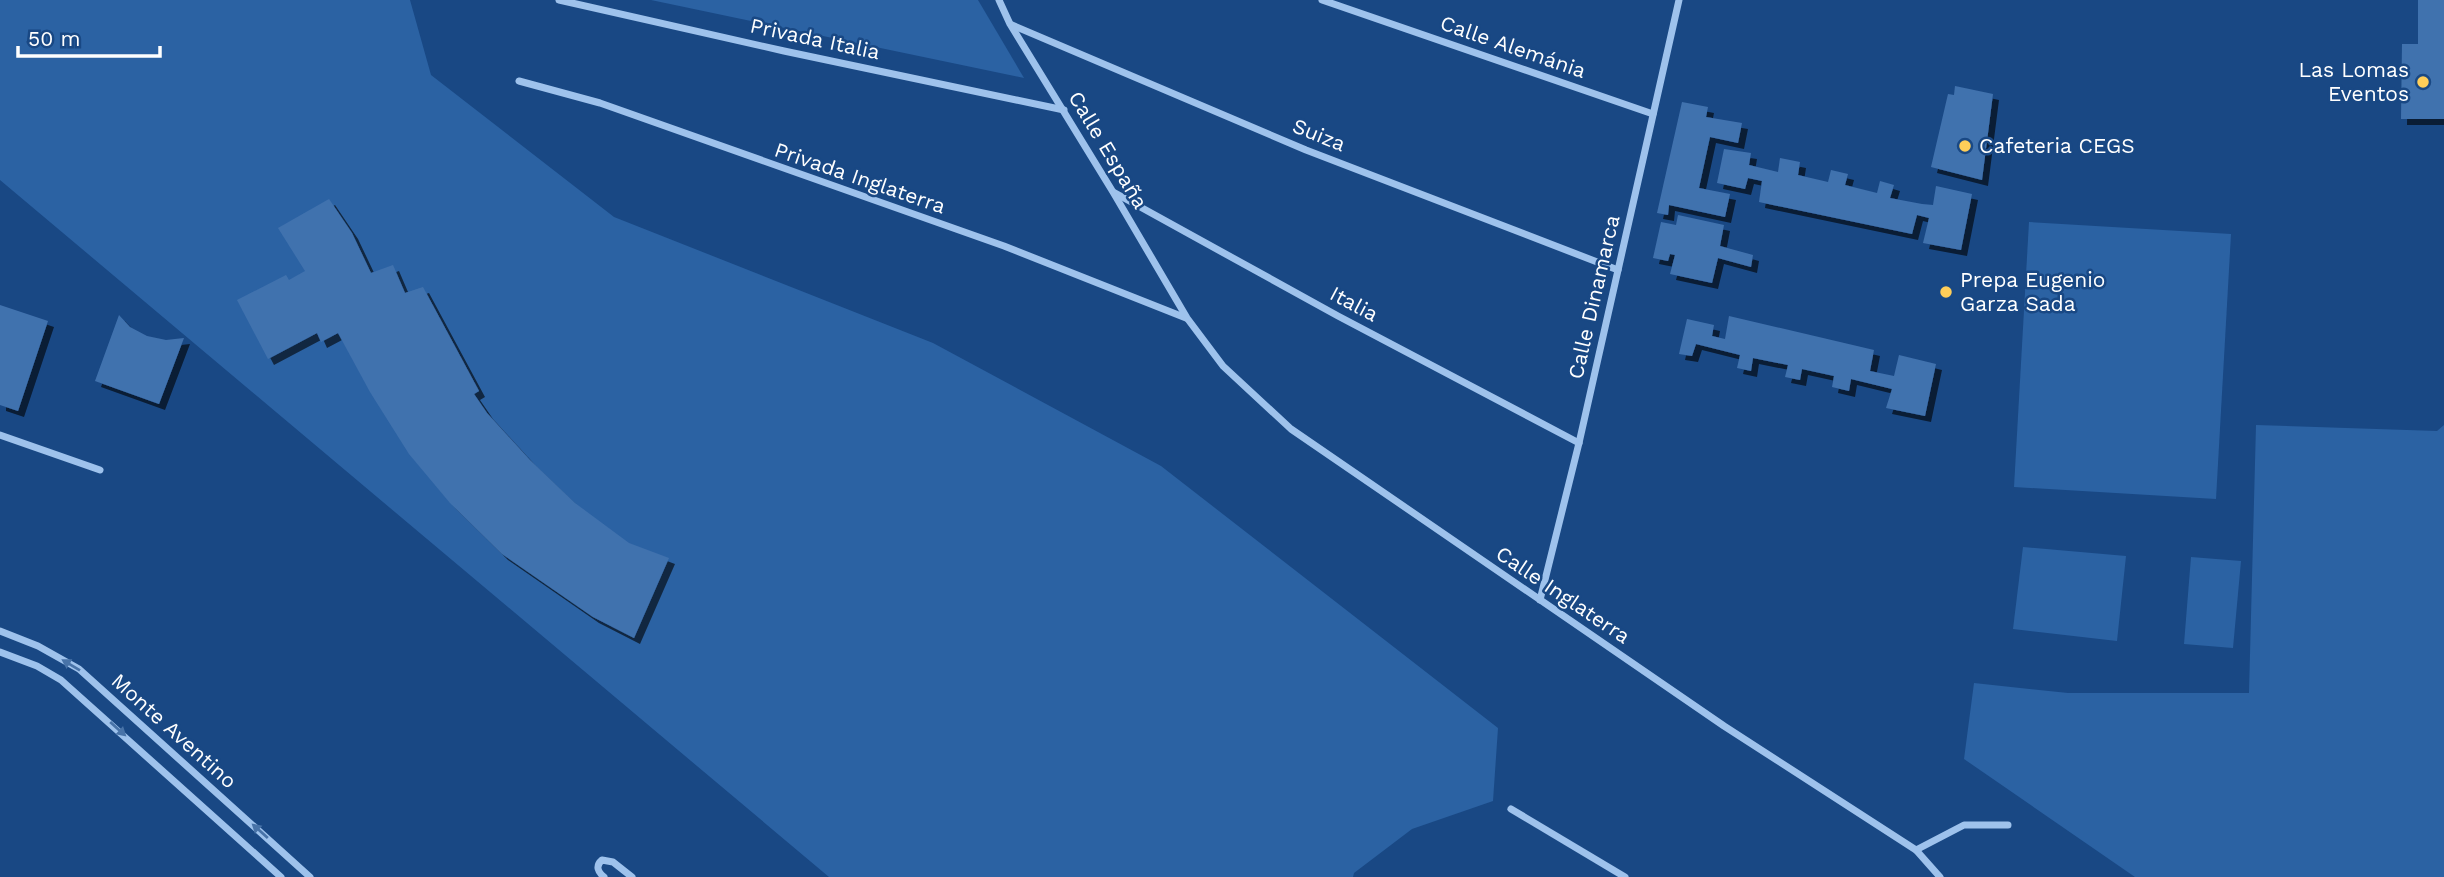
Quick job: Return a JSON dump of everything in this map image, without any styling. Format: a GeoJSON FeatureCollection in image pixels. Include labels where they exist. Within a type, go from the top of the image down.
{"type":"FeatureCollection","features":[{"type":"Feature","properties":{"kind":"street","name":"Privada Italia"},"geometry":{"type":"LineString","coordinates":[[559,0],[1064,110]]}},
{"type":"Feature","properties":{"kind":"street","name":"Calle España"},"geometry":{"type":"LineString","coordinates":[[999,0],[1010,24],[1187,318]]}},
{"type":"Feature","properties":{"kind":"street","name":"Calle Alemánia"},"geometry":{"type":"LineString","coordinates":[[1322,0],[1653,114]]}},
{"type":"Feature","properties":{"kind":"street","name":"Calle Dinamarca"},"geometry":{"type":"LineString","coordinates":[[1539,600],[1579,443],[1679,0]]}},
{"type":"Feature","properties":{"kind":"street","name":"Suiza"},"geometry":{"type":"LineString","coordinates":[[1010,24],[1306,150],[1618,270]]}},
{"type":"Feature","properties":{"kind":"street","name":"Privada Inglaterra"},"geometry":{"type":"LineString","coordinates":[[519,81],[600,103],[1003,246],[1187,318]]}},
{"type":"Feature","properties":{"kind":"street","name":"Italia"},"geometry":{"type":"LineString","coordinates":[[1113,192],[1338,316],[1579,443]]}},
{"type":"Feature","properties":{"kind":"street","name":"Calle Inglaterra"},"geometry":{"type":"LineString","coordinates":[[1187,318],[1223,366],[1291,429],[1724,726],[1916,850],[1940,877]]}},
{"type":"Feature","properties":{"kind":"street"},"geometry":{"type":"LineString","coordinates":[[0,435],[100,470]]}},
{"type":"Feature","properties":{"kind":"street","name":"Monte Aventino"},"geometry":{"type":"LineString","coordinates":[[0,631],[38,646],[79,669],[310,877]]}},
{"type":"Feature","properties":{"kind":"street","name":"Monte Aventino"},"geometry":{"type":"LineString","coordinates":[[0,653],[37,666],[61,680],[281,877]]}},
{"type":"Feature","properties":{"kind":"street"},"geometry":{"type":"LineString","coordinates":[[1511,808],[1625,877]]}},
{"type":"Feature","properties":{"kind":"street"},"geometry":{"type":"LineString","coordinates":[[1916,850],[1964,825],[2008,825]]}},
{"type":"Feature","properties":{"kind":"street"},"geometry":{"type":"LineString","coordinates":[[604,877],[598,870],[602,860],[613,862],[632,877]]}},
{"type":"Feature","properties":{"kind":"shaded area"},"geometry":{"type":"Polygon","coordinates":[[[0,0],[410,0],[431,75],[614,217],[933,343],[1161,466],[1498,728],[1493,801],[1412,829],[1354,873],[1353,877],[829,877],[0,180],[0,0]]]}},
{"type":"Feature","properties":{"kind":"shaded area"},"geometry":{"type":"Polygon","coordinates":[[[651,0],[978,0],[1024,78],[651,0]]]}},
{"type":"Feature","properties":{"kind":"shaded area"},"geometry":{"type":"Polygon","coordinates":[[[2029,222],[2231,234],[2216,499],[2014,487],[2029,222]]]}},
{"type":"Feature","properties":{"kind":"shaded area"},"geometry":{"type":"Polygon","coordinates":[[[2256,425],[2437,431],[2444,425],[2444,877],[2135,877],[1964,759],[1974,683],[2068,693],[2249,693],[2256,425]]]}},
{"type":"Feature","properties":{"kind":"shaded area"},"geometry":{"type":"Polygon","coordinates":[[[2023,547],[2126,556],[2117,641],[2013,629],[2023,547]]]}},
{"type":"Feature","properties":{"kind":"shaded area"},"geometry":{"type":"Polygon","coordinates":[[[2191,557],[2241,561],[2233,648],[2184,644],[2191,557]]]}},
{"type":"Feature","properties":{"kind":"building","name":"Las Lomas Eventos"},"geometry":{"type":"Polygon","coordinates":[[[2418,0],[2444,0],[2444,119],[2401,119],[2402,44],[2418,44],[2418,0]]]}},
{"type":"Feature","properties":{"kind":"building"},"geometry":{"type":"Polygon","coordinates":[[[1955,86],[1993,94],[1982,180],[1931,167],[1948,94],[1954,95],[1955,86]]]}},
{"type":"Feature","properties":{"kind":"building"},"geometry":{"type":"Polygon","coordinates":[[[1682,102],[1708,107],[1706,117],[1742,123],[1738,143],[1710,137],[1699,188],[1730,194],[1725,217],[1669,205],[1668,215],[1657,213],[1682,102]]]}},
{"type":"Feature","properties":{"kind":"building"},"geometry":{"type":"Polygon","coordinates":[[[1724,149],[1751,153],[1749,165],[1778,172],[1780,158],[1800,162],[1798,175],[1828,182],[1831,170],[1848,174],[1845,185],[1877,193],[1880,181],[1894,185],[1890,198],[1922,204],[1933,205],[1936,186],[1972,194],[1961,250],[1923,243],[1929,218],[1917,215],[1912,234],[1759,202],[1762,181],[1748,178],[1745,189],[1717,183],[1724,149]]]}},
{"type":"Feature","properties":{"kind":"building"},"geometry":{"type":"Polygon","coordinates":[[[329,199],[352,233],[371,273],[393,265],[405,293],[423,287],[479,391],[474,394],[487,413],[530,460],[575,503],[629,543],[669,558],[634,638],[593,617],[502,554],[450,503],[409,454],[370,392],[338,333],[321,342],[317,333],[268,359],[237,300],[286,275],[289,280],[305,271],[278,228],[329,199]]]}},
{"type":"Feature","properties":{"kind":"building"},"geometry":{"type":"Polygon","coordinates":[[[1678,215],[1724,225],[1720,246],[1753,255],[1751,267],[1718,258],[1712,283],[1670,274],[1675,255],[1670,254],[1668,261],[1653,258],[1661,222],[1676,225],[1678,215]]]}},
{"type":"Feature","properties":{"kind":"building"},"geometry":{"type":"Polygon","coordinates":[[[0,305],[48,321],[18,411],[0,405],[0,305]]]}},
{"type":"Feature","properties":{"kind":"building"},"geometry":{"type":"Polygon","coordinates":[[[119,315],[130,327],[147,336],[166,340],[184,338],[159,404],[95,381],[119,315]]]}},
{"type":"Feature","properties":{"kind":"building"},"geometry":{"type":"Polygon","coordinates":[[[1729,316],[1874,350],[1870,371],[1894,376],[1899,355],[1936,364],[1925,416],[1886,408],[1892,389],[1851,379],[1849,391],[1832,387],[1834,376],[1802,369],[1800,380],[1785,377],[1788,365],[1753,358],[1751,371],[1737,368],[1740,355],[1696,344],[1692,356],[1679,354],[1687,319],[1714,325],[1712,336],[1725,339],[1729,316]]]}},
{"type":"Feature","properties":{"kind":"place","name":"Las Lomas Eventos"},"geometry":{"type":"Point","coordinates":[2423,82]}},
{"type":"Feature","properties":{"kind":"place","name":"Cafeteria CEGS"},"geometry":{"type":"Point","coordinates":[1965,146]}},
{"type":"Feature","properties":{"kind":"place","name":"Prepa Eugenio Garza Sada"},"geometry":{"type":"Point","coordinates":[1946,292]}}]}
